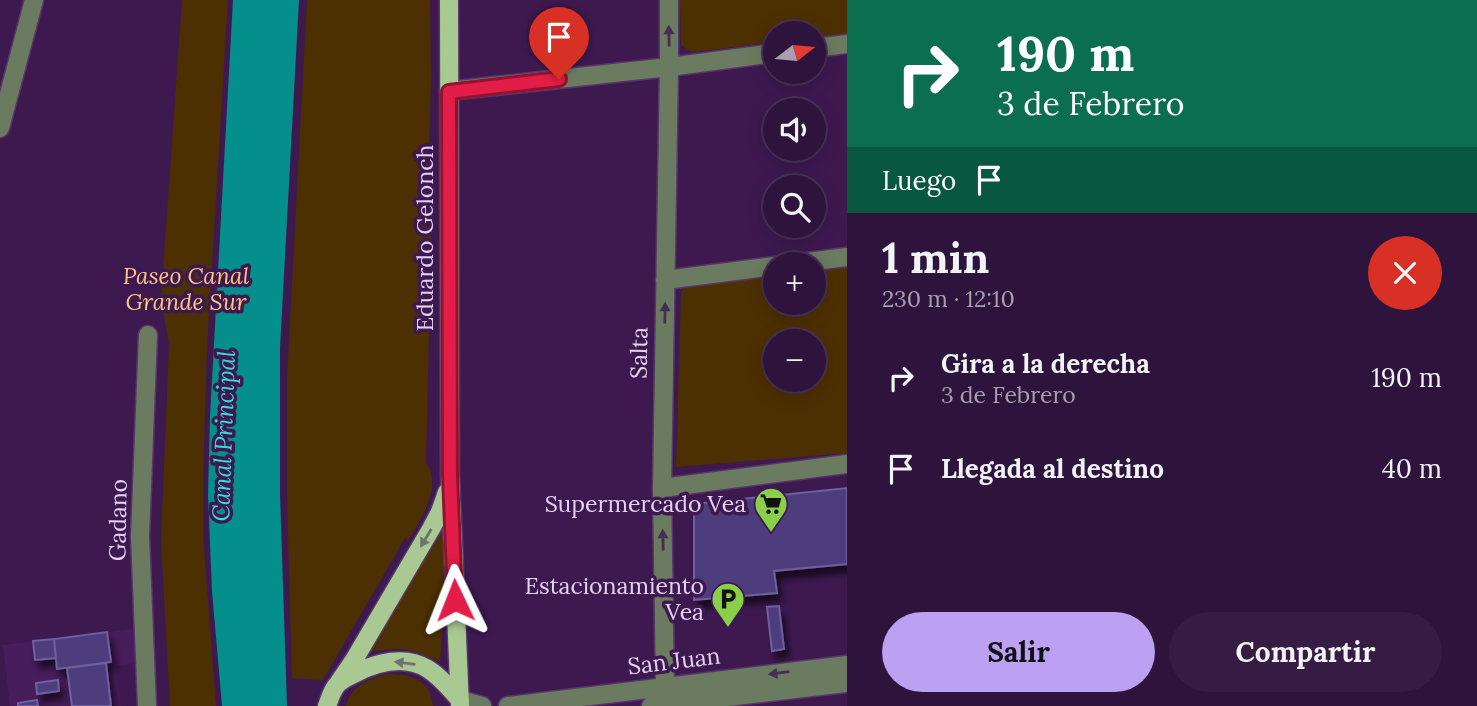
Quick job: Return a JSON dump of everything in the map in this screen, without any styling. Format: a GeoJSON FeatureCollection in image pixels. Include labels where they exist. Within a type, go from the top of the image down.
{"type":"FeatureCollection","features":[{"type":"Feature","properties":{"kind":"main road","name":"Eduardo Gelonch"},"geometry":{"type":"LineString","coordinates":[[449,0],[450,475],[460,703]]}},
{"type":"Feature","properties":{"kind":"main road","name":"Eduardo Gelonch"},"geometry":{"type":"LineString","coordinates":[[339,682],[440,512],[450,475]]}},
{"type":"Feature","properties":{"kind":"main road"},"geometry":{"type":"LineString","coordinates":[[327,706],[339,682],[369,667],[387,662],[408,662],[427,668],[440,678],[460,703]]}},
{"type":"Feature","properties":{"kind":"street"},"geometry":{"type":"LineString","coordinates":[[0,125],[34,0]]}},
{"type":"Feature","properties":{"kind":"street","name":"Salta"},"geometry":{"type":"LineString","coordinates":[[660,701],[669,0]]}},
{"type":"Feature","properties":{"kind":"street"},"geometry":{"type":"LineString","coordinates":[[826,47],[847,44]]}},
{"type":"Feature","properties":{"kind":"street"},"geometry":{"type":"LineString","coordinates":[[449,92],[763,55]]}},
{"type":"Feature","properties":{"kind":"street"},"geometry":{"type":"LineString","coordinates":[[826,260],[847,257]]}},
{"type":"Feature","properties":{"kind":"street"},"geometry":{"type":"LineString","coordinates":[[665,280],[763,268]]}},
{"type":"Feature","properties":{"kind":"street","name":"Gadano"},"geometry":{"type":"LineString","coordinates":[[147,706],[140,536],[148,335]]}},
{"type":"Feature","properties":{"kind":"street"},"geometry":{"type":"LineString","coordinates":[[662,488],[847,464]]}},
{"type":"Feature","properties":{"kind":"street","name":"San Juan"},"geometry":{"type":"LineString","coordinates":[[660,701],[847,665]]}},
{"type":"Feature","properties":{"kind":"street","name":"San Juan"},"geometry":{"type":"LineString","coordinates":[[508,706],[660,701],[847,684]]}},
{"type":"Feature","properties":{"kind":"street"},"geometry":{"type":"LineString","coordinates":[[460,703],[482,706]]}},
{"type":"Feature","properties":{"kind":"shaded area"},"geometry":{"type":"Polygon","coordinates":[[[132,629],[136,663],[116,666],[121,706],[10,706],[3,645],[132,629]]]}},
{"type":"Feature","properties":{"kind":"green space","name":"Paseo Canal Grande Sur"},"geometry":{"type":"Polygon","coordinates":[[[182,0],[228,0],[207,347],[203,481],[203,535],[216,706],[170,706],[161,541],[169,344],[161,299],[182,0]]]}},
{"type":"Feature","properties":{"kind":"green space"},"geometry":{"type":"Polygon","coordinates":[[[307,0],[430,0],[428,188],[432,202],[426,463],[431,473],[431,491],[416,527],[407,542],[406,536],[323,680],[292,678],[287,499],[287,379],[307,0]]]}},
{"type":"Feature","properties":{"kind":"green space"},"geometry":{"type":"Polygon","coordinates":[[[680,0],[847,0],[847,34],[826,37],[826,21],[763,21],[763,43],[693,52],[681,45],[680,0]]]}},
{"type":"Feature","properties":{"kind":"green space"},"geometry":{"type":"Polygon","coordinates":[[[847,266],[847,453],[676,467],[681,293],[688,285],[763,276],[763,315],[826,315],[826,269],[847,266]]]}},
{"type":"Feature","properties":{"kind":"green space"},"geometry":{"type":"Polygon","coordinates":[[[442,530],[448,532],[440,662],[406,650],[370,652],[442,530]]]}},
{"type":"Feature","properties":{"kind":"green space"},"geometry":{"type":"Polygon","coordinates":[[[387,674],[404,675],[418,680],[428,689],[433,706],[346,706],[352,693],[362,684],[387,674]]]}},
{"type":"Feature","properties":{"kind":"water","name":"Canal Principal"},"geometry":{"type":"Polygon","coordinates":[[[233,0],[299,0],[280,348],[280,494],[287,706],[222,706],[212,591],[208,495],[210,416],[233,0]]]}},
{"type":"Feature","properties":{"kind":"building","name":"Supermercado Vea"},"geometry":{"type":"Polygon","coordinates":[[[847,488],[847,564],[774,571],[777,593],[694,600],[694,504],[847,488]]]}},
{"type":"Feature","properties":{"kind":"building"},"geometry":{"type":"Polygon","coordinates":[[[779,606],[784,649],[772,651],[767,607],[779,606]]]}},
{"type":"Feature","properties":{"kind":"building"},"geometry":{"type":"Polygon","coordinates":[[[107,632],[111,662],[57,669],[54,639],[107,632]]]}},
{"type":"Feature","properties":{"kind":"building"},"geometry":{"type":"Polygon","coordinates":[[[54,639],[56,658],[35,660],[33,641],[54,639]]]}},
{"type":"Feature","properties":{"kind":"building"},"geometry":{"type":"Polygon","coordinates":[[[106,663],[111,706],[72,706],[67,668],[106,663]]]}},
{"type":"Feature","properties":{"kind":"building"},"geometry":{"type":"Polygon","coordinates":[[[58,680],[59,691],[37,694],[36,683],[58,680]]]}},
{"type":"Feature","properties":{"kind":"building"},"geometry":{"type":"Polygon","coordinates":[[[37,700],[38,706],[18,706],[18,703],[37,700]]]}},
{"type":"Feature","properties":{"kind":"place","name":"Supermercado Vea"},"geometry":{"type":"Point","coordinates":[771,534]}},
{"type":"Feature","properties":{"kind":"place","name":"Estacionamiento Vea"},"geometry":{"type":"Point","coordinates":[728,629]}},
{"type":"Feature","properties":{"kind":"route"},"geometry":{"type":"LineString","coordinates":[[455,600],[450,475],[449,92],[559,79]]}}]}
